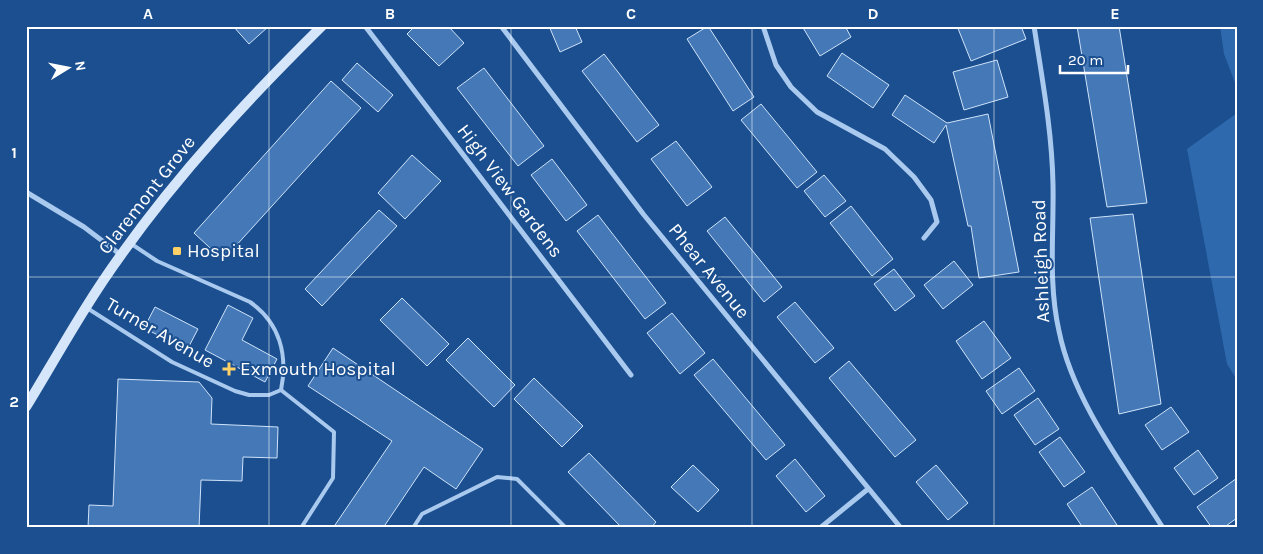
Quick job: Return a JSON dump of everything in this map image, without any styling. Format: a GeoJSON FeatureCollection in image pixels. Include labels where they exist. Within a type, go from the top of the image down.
{"type":"FeatureCollection","features":[{"type":"Feature","properties":{"kind":"street","name":"Claremont Grove"},"geometry":{"type":"LineString","coordinates":[[26,406],[121,254],[180,178],[222,129],[321,26]]}},
{"type":"Feature","properties":{"kind":"street","name":"High View Gardens"},"geometry":{"type":"LineString","coordinates":[[365,26],[631,374]]}},
{"type":"Feature","properties":{"kind":"street","name":"Phear Avenue"},"geometry":{"type":"LineString","coordinates":[[501,26],[644,215],[901,528]]}},
{"type":"Feature","properties":{"kind":"street"},"geometry":{"type":"LineString","coordinates":[[763,26],[776,66],[791,87],[817,112],[885,149],[914,177],[931,200],[936,222],[924,238]]}},
{"type":"Feature","properties":{"kind":"street","name":"Ashleigh Road"},"geometry":{"type":"LineString","coordinates":[[1034,26],[1053,183],[1052,270],[1059,332],[1077,386],[1163,528]]}},
{"type":"Feature","properties":{"kind":"street"},"geometry":{"type":"LineString","coordinates":[[26,192],[84,227],[121,254]]}},
{"type":"Feature","properties":{"kind":"street"},"geometry":{"type":"LineString","coordinates":[[820,528],[868,489]]}},
{"type":"Feature","properties":{"kind":"lane"},"geometry":{"type":"LineString","coordinates":[[130,243],[157,261],[250,302],[260,309],[276,329],[283,349],[285,372],[281,390],[334,432],[333,478],[301,528]]}},
{"type":"Feature","properties":{"kind":"lane","name":"Turner Avenue"},"geometry":{"type":"LineString","coordinates":[[87,308],[172,362],[235,391],[248,395],[269,395],[281,390]]}},
{"type":"Feature","properties":{"kind":"lane"},"geometry":{"type":"LineString","coordinates":[[413,528],[422,514],[497,477],[506,476],[517,479],[566,528]]}},
{"type":"Feature","properties":{"kind":"shaded area"},"geometry":{"type":"Polygon","coordinates":[[[1220,26],[1237,26],[1237,88],[1224,54],[1220,26]]]}},
{"type":"Feature","properties":{"kind":"shaded area"},"geometry":{"type":"Polygon","coordinates":[[[1237,113],[1237,380],[1227,364],[1187,149],[1237,113]]]}},
{"type":"Feature","properties":{"kind":"building"},"geometry":{"type":"Polygon","coordinates":[[[233,26],[269,26],[249,44],[233,26]]]}},
{"type":"Feature","properties":{"kind":"building"},"geometry":{"type":"Polygon","coordinates":[[[415,26],[448,26],[464,43],[439,66],[407,34],[415,26]]]}},
{"type":"Feature","properties":{"kind":"building"},"geometry":{"type":"Polygon","coordinates":[[[549,26],[575,26],[582,42],[560,52],[549,26]]]}},
{"type":"Feature","properties":{"kind":"building"},"geometry":{"type":"Polygon","coordinates":[[[708,26],[754,97],[733,111],[687,39],[708,26]]]}},
{"type":"Feature","properties":{"kind":"building"},"geometry":{"type":"Polygon","coordinates":[[[802,26],[845,26],[851,37],[820,56],[802,26]]]}},
{"type":"Feature","properties":{"kind":"building"},"geometry":{"type":"Polygon","coordinates":[[[957,26],[1021,26],[1026,39],[971,61],[957,26]]]}},
{"type":"Feature","properties":{"kind":"building"},"geometry":{"type":"Polygon","coordinates":[[[1077,26],[1119,26],[1147,203],[1107,207],[1077,26]]]}},
{"type":"Feature","properties":{"kind":"building"},"geometry":{"type":"Polygon","coordinates":[[[842,53],[889,85],[873,108],[827,76],[842,53]]]}},
{"type":"Feature","properties":{"kind":"building"},"geometry":{"type":"Polygon","coordinates":[[[604,54],[659,125],[637,142],[582,71],[604,54]]]}},
{"type":"Feature","properties":{"kind":"building"},"geometry":{"type":"Polygon","coordinates":[[[997,60],[1008,97],[964,110],[953,72],[997,60]]]}},
{"type":"Feature","properties":{"kind":"building"},"geometry":{"type":"Polygon","coordinates":[[[357,63],[393,95],[378,112],[342,80],[357,63]]]}},
{"type":"Feature","properties":{"kind":"building"},"geometry":{"type":"Polygon","coordinates":[[[484,68],[544,146],[518,166],[457,88],[484,68]]]}},
{"type":"Feature","properties":{"kind":"building"},"geometry":{"type":"Polygon","coordinates":[[[331,81],[361,108],[223,260],[194,233],[331,81]]]}},
{"type":"Feature","properties":{"kind":"building"},"geometry":{"type":"Polygon","coordinates":[[[905,95],[947,123],[988,114],[1019,272],[979,278],[971,226],[968,226],[946,125],[934,143],[892,115],[905,95]]]}},
{"type":"Feature","properties":{"kind":"building"},"geometry":{"type":"Polygon","coordinates":[[[761,104],[817,172],[797,188],[741,120],[761,104]]]}},
{"type":"Feature","properties":{"kind":"building"},"geometry":{"type":"Polygon","coordinates":[[[676,141],[712,187],[687,206],[651,159],[676,141]]]}},
{"type":"Feature","properties":{"kind":"building"},"geometry":{"type":"Polygon","coordinates":[[[412,155],[441,181],[405,219],[378,193],[412,155]]]}},
{"type":"Feature","properties":{"kind":"building"},"geometry":{"type":"Polygon","coordinates":[[[552,159],[587,205],[566,221],[531,175],[552,159]]]}},
{"type":"Feature","properties":{"kind":"building"},"geometry":{"type":"Polygon","coordinates":[[[824,175],[846,201],[825,217],[804,191],[824,175]]]}},
{"type":"Feature","properties":{"kind":"building"},"geometry":{"type":"Polygon","coordinates":[[[851,206],[893,259],[872,276],[830,223],[851,206]]]}},
{"type":"Feature","properties":{"kind":"building"},"geometry":{"type":"Polygon","coordinates":[[[379,210],[397,226],[322,306],[305,289],[379,210]]]}},
{"type":"Feature","properties":{"kind":"building"},"geometry":{"type":"Polygon","coordinates":[[[1133,214],[1161,404],[1119,414],[1090,218],[1133,214]]]}},
{"type":"Feature","properties":{"kind":"building"},"geometry":{"type":"Polygon","coordinates":[[[598,215],[666,303],[645,319],[577,231],[598,215]]]}},
{"type":"Feature","properties":{"kind":"building"},"geometry":{"type":"Polygon","coordinates":[[[725,217],[782,287],[764,302],[707,231],[725,217]]]}},
{"type":"Feature","properties":{"kind":"building"},"geometry":{"type":"Polygon","coordinates":[[[954,261],[973,285],[943,309],[924,285],[954,261]]]}},
{"type":"Feature","properties":{"kind":"building"},"geometry":{"type":"Polygon","coordinates":[[[894,269],[915,296],[895,311],[874,284],[894,269]]]}},
{"type":"Feature","properties":{"kind":"building"},"geometry":{"type":"Polygon","coordinates":[[[402,298],[449,344],[427,366],[380,320],[402,298]]]}},
{"type":"Feature","properties":{"kind":"building"},"geometry":{"type":"Polygon","coordinates":[[[795,302],[834,348],[815,363],[777,317],[795,302]]]}},
{"type":"Feature","properties":{"kind":"building"},"geometry":{"type":"Polygon","coordinates":[[[228,305],[253,318],[242,340],[277,359],[265,382],[205,350],[228,305]]]}},
{"type":"Feature","properties":{"kind":"building"},"geometry":{"type":"Polygon","coordinates":[[[155,307],[198,329],[187,350],[144,328],[155,307]]]}},
{"type":"Feature","properties":{"kind":"building"},"geometry":{"type":"Polygon","coordinates":[[[672,313],[705,353],[680,374],[647,333],[672,313]]]}},
{"type":"Feature","properties":{"kind":"building"},"geometry":{"type":"Polygon","coordinates":[[[984,321],[1011,358],[982,379],[956,341],[984,321]]]}},
{"type":"Feature","properties":{"kind":"building"},"geometry":{"type":"Polygon","coordinates":[[[468,338],[515,385],[494,407],[446,360],[468,338]]]}},
{"type":"Feature","properties":{"kind":"building"},"geometry":{"type":"Polygon","coordinates":[[[333,348],[483,449],[456,489],[424,467],[383,528],[333,528],[392,441],[308,386],[333,348]]]}},
{"type":"Feature","properties":{"kind":"building"},"geometry":{"type":"Polygon","coordinates":[[[713,359],[785,445],[766,460],[694,375],[713,359]]]}},
{"type":"Feature","properties":{"kind":"building"},"geometry":{"type":"Polygon","coordinates":[[[849,361],[916,440],[895,457],[829,378],[849,361]]]}},
{"type":"Feature","properties":{"kind":"building"},"geometry":{"type":"Polygon","coordinates":[[[1019,368],[1035,391],[1002,414],[986,391],[1019,368]]]}},
{"type":"Feature","properties":{"kind":"building"},"geometry":{"type":"Polygon","coordinates":[[[534,378],[583,426],[562,447],[514,399],[534,378]]]}},
{"type":"Feature","properties":{"kind":"building"},"geometry":{"type":"Polygon","coordinates":[[[118,379],[199,382],[212,398],[211,424],[278,427],[277,458],[243,457],[242,481],[201,480],[199,528],[88,528],[89,505],[113,506],[118,379]]]}},
{"type":"Feature","properties":{"kind":"building"},"geometry":{"type":"Polygon","coordinates":[[[1038,398],[1059,429],[1035,445],[1014,415],[1038,398]]]}},
{"type":"Feature","properties":{"kind":"building"},"geometry":{"type":"Polygon","coordinates":[[[1171,407],[1189,432],[1162,450],[1145,425],[1171,407]]]}},
{"type":"Feature","properties":{"kind":"building"},"geometry":{"type":"Polygon","coordinates":[[[1060,437],[1085,472],[1064,487],[1039,452],[1060,437]]]}},
{"type":"Feature","properties":{"kind":"building"},"geometry":{"type":"Polygon","coordinates":[[[1198,450],[1218,478],[1194,495],[1174,468],[1198,450]]]}},
{"type":"Feature","properties":{"kind":"building"},"geometry":{"type":"Polygon","coordinates":[[[589,453],[656,522],[651,528],[622,528],[568,472],[589,453]]]}},
{"type":"Feature","properties":{"kind":"building"},"geometry":{"type":"Polygon","coordinates":[[[795,459],[825,496],[806,512],[776,476],[795,459]]]}},
{"type":"Feature","properties":{"kind":"building"},"geometry":{"type":"Polygon","coordinates":[[[693,465],[719,490],[698,512],[671,487],[693,465]]]}},
{"type":"Feature","properties":{"kind":"building"},"geometry":{"type":"Polygon","coordinates":[[[936,465],[968,503],[948,520],[916,482],[936,465]]]}},
{"type":"Feature","properties":{"kind":"building"},"geometry":{"type":"Polygon","coordinates":[[[1237,478],[1237,518],[1223,528],[1212,528],[1197,507],[1237,478]]]}},
{"type":"Feature","properties":{"kind":"building"},"geometry":{"type":"Polygon","coordinates":[[[1092,487],[1119,528],[1083,528],[1067,504],[1092,487]]]}},
{"type":"Feature","properties":{"kind":"place","name":"Hospital"},"geometry":{"type":"Point","coordinates":[177,251]}},
{"type":"Feature","properties":{"kind":"place","name":"Exmouth Hospital"},"geometry":{"type":"Point","coordinates":[229,369]}}]}
